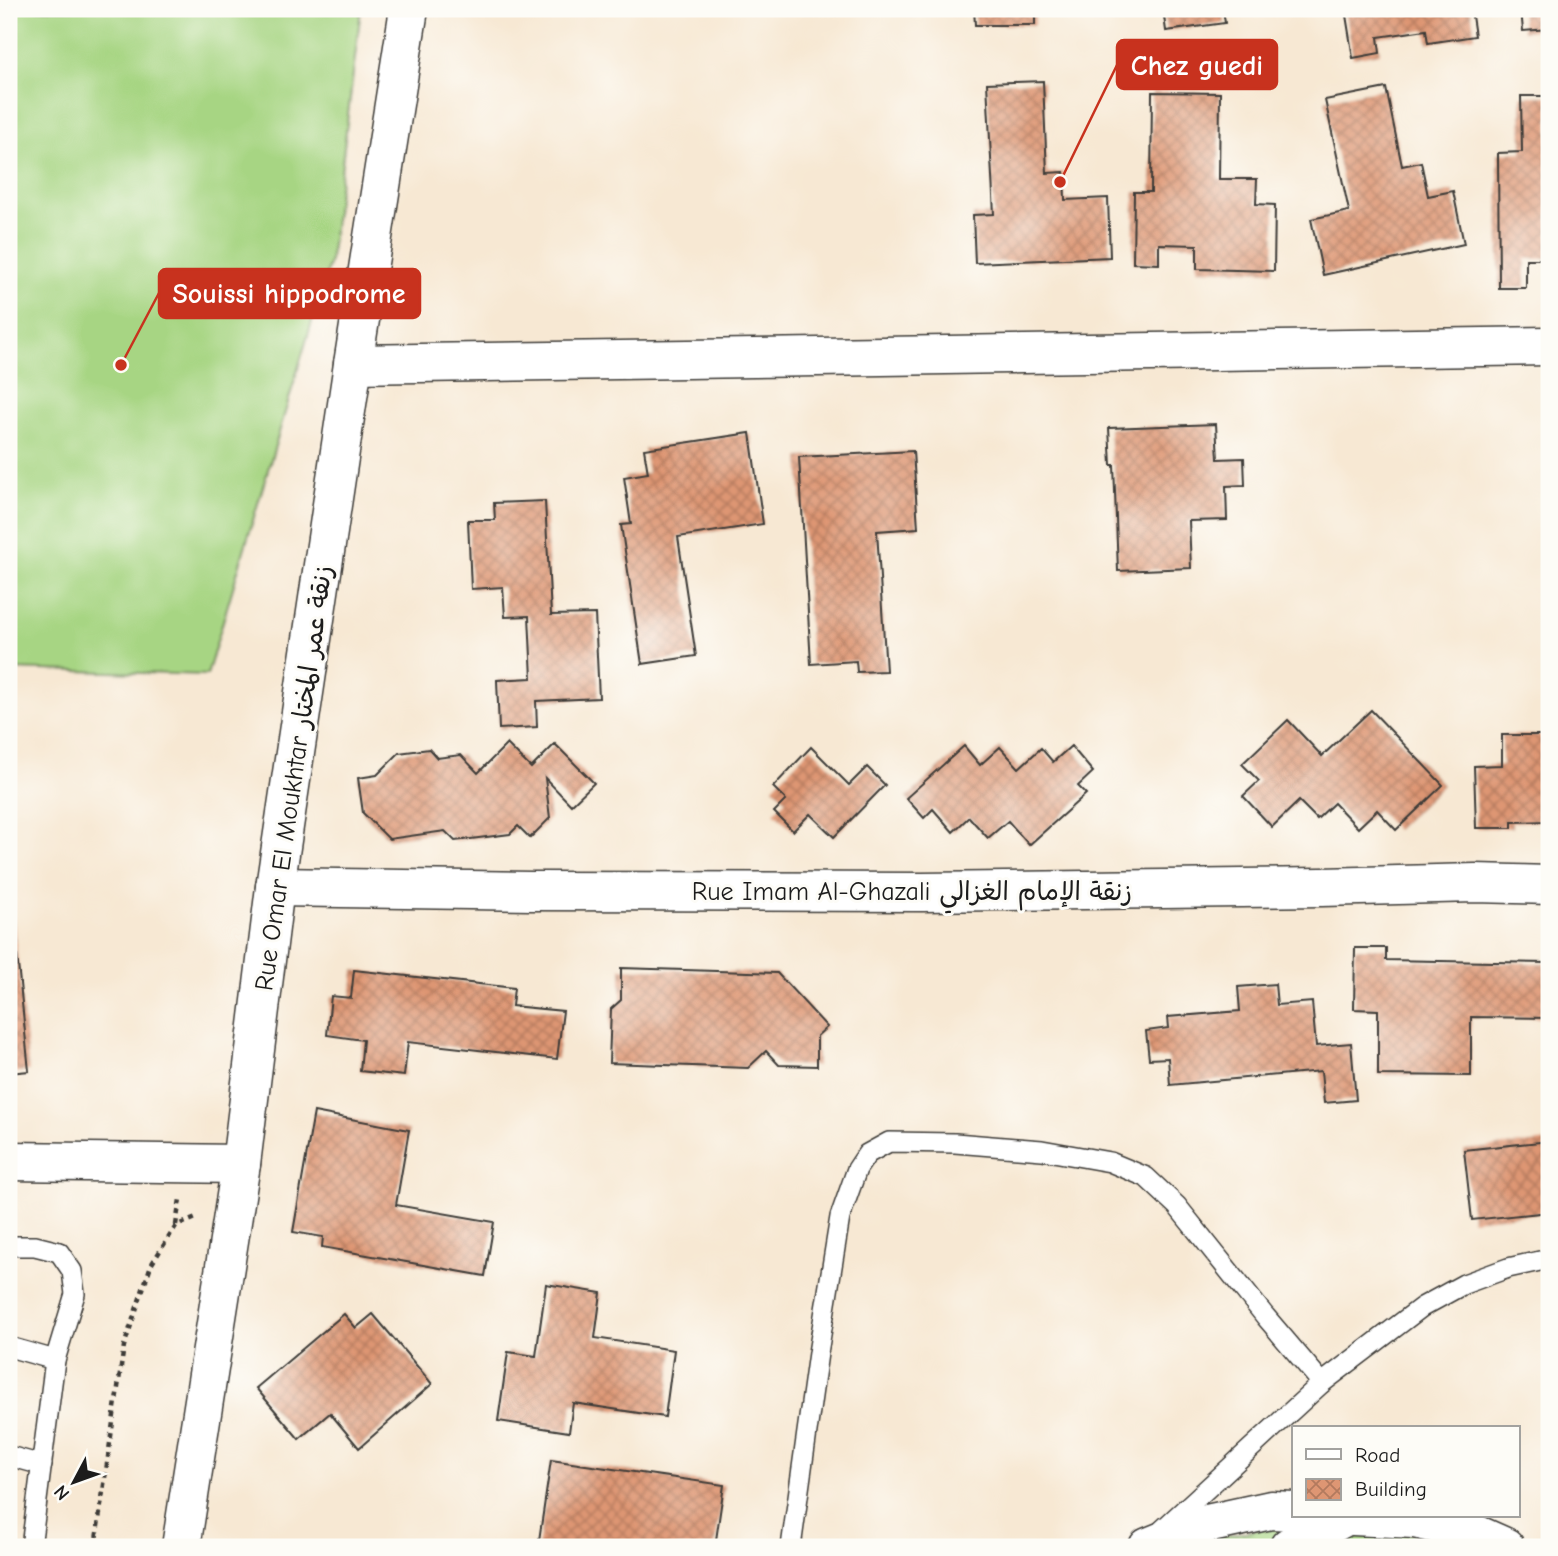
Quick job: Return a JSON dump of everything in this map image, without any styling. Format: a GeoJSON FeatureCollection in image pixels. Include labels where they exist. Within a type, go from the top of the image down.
{"type":"FeatureCollection","features":[{"type":"Feature","properties":{"kind":"street","name":"Rue Omar El Moukhtar زنقة عمر المختار"},"geometry":{"type":"LineString","coordinates":[[181,1547],[242,1164],[275,887],[409,9]]}},
{"type":"Feature","properties":{"kind":"street"},"geometry":{"type":"LineString","coordinates":[[353,364],[1549,346]]}},
{"type":"Feature","properties":{"kind":"street","name":"Rue Imam Al-Ghazali زنقة الإمام الغزالي"},"geometry":{"type":"LineString","coordinates":[[275,887],[922,892],[1549,884]]}},
{"type":"Feature","properties":{"kind":"street"},"geometry":{"type":"LineString","coordinates":[[9,1161],[242,1164]]}},
{"type":"Feature","properties":{"kind":"street"},"geometry":{"type":"LineString","coordinates":[[1146,1547],[1202,1525],[1271,1510],[1292,1511]]}},
{"type":"Feature","properties":{"kind":"street"},"geometry":{"type":"LineString","coordinates":[[1289,1547],[1342,1518]]}},
{"type":"Feature","properties":{"kind":"street"},"geometry":{"type":"LineString","coordinates":[[1394,1518],[1414,1519],[1469,1531],[1505,1547]]}},
{"type":"Feature","properties":{"kind":"lane"},"geometry":{"type":"LineString","coordinates":[[791,1547],[840,1217],[853,1180],[867,1154],[889,1142],[955,1143],[1042,1150],[1110,1162],[1146,1177],[1177,1206],[1322,1383]]}},
{"type":"Feature","properties":{"kind":"lane"},"geometry":{"type":"LineString","coordinates":[[9,1246],[35,1246],[59,1252],[72,1271],[75,1294],[55,1360],[31,1547]]}},
{"type":"Feature","properties":{"kind":"lane"},"geometry":{"type":"LineString","coordinates":[[1146,1547],[1322,1383],[1422,1307],[1464,1284],[1508,1268],[1549,1259]]}},
{"type":"Feature","properties":{"kind":"lane"},"geometry":{"type":"LineString","coordinates":[[9,1347],[55,1360]]}},
{"type":"Feature","properties":{"kind":"lane"},"geometry":{"type":"LineString","coordinates":[[9,1456],[42,1465]]}},
{"type":"Feature","properties":{"kind":"path"},"geometry":{"type":"LineString","coordinates":[[95,1547],[124,1346],[151,1265],[176,1226],[235,1202]]}},
{"type":"Feature","properties":{"kind":"green space"},"geometry":{"type":"Polygon","coordinates":[[[9,9],[361,9],[330,261],[207,675],[9,669],[9,9]]]}},
{"type":"Feature","properties":{"kind":"green space"},"geometry":{"type":"Polygon","coordinates":[[[1310,1519],[1493,1547],[1171,1547],[1310,1519]]]}},
{"type":"Feature","properties":{"kind":"building"},"geometry":{"type":"Polygon","coordinates":[[[974,9],[1035,9],[1035,25],[975,25],[974,9]]]}},
{"type":"Feature","properties":{"kind":"building"},"geometry":{"type":"Polygon","coordinates":[[[1163,9],[1223,9],[1225,23],[1166,31],[1163,9]]]}},
{"type":"Feature","properties":{"kind":"building"},"geometry":{"type":"Polygon","coordinates":[[[1345,9],[1471,9],[1475,36],[1428,43],[1426,30],[1378,37],[1380,53],[1353,58],[1345,9]]]}},
{"type":"Feature","properties":{"kind":"building"},"geometry":{"type":"Polygon","coordinates":[[[1521,9],[1549,9],[1549,29],[1523,31],[1521,9]]]}},
{"type":"Feature","properties":{"kind":"building"},"geometry":{"type":"Polygon","coordinates":[[[1043,81],[1047,173],[1064,172],[1065,200],[1108,198],[1110,257],[975,263],[973,215],[994,214],[987,83],[1043,81]]]}},
{"type":"Feature","properties":{"kind":"building"},"geometry":{"type":"Polygon","coordinates":[[[1386,88],[1402,166],[1421,162],[1428,196],[1453,191],[1464,244],[1323,275],[1311,219],[1349,211],[1325,100],[1386,88]]]}},
{"type":"Feature","properties":{"kind":"building"},"geometry":{"type":"Polygon","coordinates":[[[1152,92],[1220,93],[1219,179],[1257,179],[1256,204],[1275,205],[1274,271],[1197,269],[1197,245],[1159,244],[1159,264],[1133,263],[1134,192],[1151,192],[1152,92]]]}},
{"type":"Feature","properties":{"kind":"building"},"geometry":{"type":"Polygon","coordinates":[[[1521,96],[1549,96],[1549,259],[1526,259],[1526,288],[1499,288],[1498,153],[1522,152],[1521,96]]]}},
{"type":"Feature","properties":{"kind":"building"},"geometry":{"type":"Polygon","coordinates":[[[1216,424],[1218,459],[1244,458],[1245,485],[1226,486],[1227,520],[1189,521],[1191,568],[1118,571],[1114,465],[1111,465],[1109,428],[1216,424]]]}},
{"type":"Feature","properties":{"kind":"building"},"geometry":{"type":"Polygon","coordinates":[[[750,433],[763,524],[678,537],[696,656],[642,664],[621,525],[631,524],[624,477],[648,473],[644,449],[750,433]]]}},
{"type":"Feature","properties":{"kind":"building"},"geometry":{"type":"Polygon","coordinates":[[[913,451],[918,528],[877,531],[886,671],[857,672],[856,661],[811,664],[799,457],[913,451]]]}},
{"type":"Feature","properties":{"kind":"building"},"geometry":{"type":"Polygon","coordinates":[[[545,501],[551,615],[595,614],[599,698],[536,701],[537,727],[499,729],[497,680],[532,678],[529,616],[505,617],[503,587],[471,589],[468,520],[495,520],[494,503],[545,501]]]}},
{"type":"Feature","properties":{"kind":"building"},"geometry":{"type":"Polygon","coordinates":[[[1371,710],[1443,785],[1396,830],[1377,810],[1358,828],[1334,803],[1317,819],[1299,801],[1272,827],[1243,796],[1259,781],[1242,764],[1288,720],[1322,756],[1371,710]]]}},
{"type":"Feature","properties":{"kind":"building"},"geometry":{"type":"Polygon","coordinates":[[[1502,735],[1549,735],[1549,821],[1512,822],[1512,828],[1476,828],[1474,766],[1502,765],[1502,735]]]}},
{"type":"Feature","properties":{"kind":"building"},"geometry":{"type":"Polygon","coordinates":[[[507,744],[531,768],[555,744],[594,783],[571,805],[545,778],[550,818],[530,838],[518,826],[510,834],[455,841],[445,831],[389,839],[363,813],[358,778],[377,775],[399,753],[429,749],[437,758],[461,755],[478,773],[507,744]]]}},
{"type":"Feature","properties":{"kind":"building"},"geometry":{"type":"Polygon","coordinates":[[[964,746],[980,765],[1000,747],[1019,768],[1041,748],[1053,762],[1071,746],[1093,772],[1078,786],[1086,794],[1029,845],[1008,821],[988,838],[969,817],[953,832],[933,809],[924,818],[906,798],[964,746]]]}},
{"type":"Feature","properties":{"kind":"building"},"geometry":{"type":"Polygon","coordinates":[[[811,747],[849,785],[867,767],[885,785],[834,837],[810,814],[793,831],[774,812],[786,800],[773,787],[811,747]]]}},
{"type":"Feature","properties":{"kind":"building"},"geometry":{"type":"Polygon","coordinates":[[[9,896],[29,1071],[9,1073],[9,896]]]}},
{"type":"Feature","properties":{"kind":"building"},"geometry":{"type":"Polygon","coordinates":[[[1355,948],[1386,948],[1386,960],[1549,963],[1549,1018],[1471,1017],[1471,1076],[1378,1075],[1378,1010],[1354,1009],[1355,948]]]}},
{"type":"Feature","properties":{"kind":"building"},"geometry":{"type":"Polygon","coordinates":[[[621,968],[777,973],[827,1027],[817,1036],[817,1066],[779,1065],[766,1051],[748,1068],[609,1063],[611,1009],[621,1000],[621,968]]]}},
{"type":"Feature","properties":{"kind":"building"},"geometry":{"type":"Polygon","coordinates":[[[354,970],[514,988],[512,1006],[563,1011],[557,1059],[408,1042],[404,1076],[360,1071],[363,1040],[327,1035],[331,996],[351,998],[354,970]]]}},
{"type":"Feature","properties":{"kind":"building"},"geometry":{"type":"Polygon","coordinates":[[[1275,984],[1277,1005],[1312,1002],[1316,1046],[1351,1043],[1356,1100],[1324,1103],[1321,1071],[1170,1085],[1168,1058],[1149,1059],[1146,1031],[1169,1028],[1168,1017],[1240,1011],[1238,987],[1275,984]]]}},
{"type":"Feature","properties":{"kind":"building"},"geometry":{"type":"Polygon","coordinates":[[[314,1112],[409,1130],[396,1205],[494,1222],[485,1276],[322,1247],[323,1237],[293,1232],[314,1112]]]}},
{"type":"Feature","properties":{"kind":"building"},"geometry":{"type":"Polygon","coordinates":[[[1549,1141],[1549,1212],[1472,1220],[1464,1150],[1549,1141]]]}},
{"type":"Feature","properties":{"kind":"building"},"geometry":{"type":"Polygon","coordinates":[[[546,1284],[601,1293],[595,1338],[674,1350],[665,1417],[573,1403],[569,1432],[498,1421],[508,1352],[536,1356],[546,1284]]]}},
{"type":"Feature","properties":{"kind":"building"},"geometry":{"type":"Polygon","coordinates":[[[344,1314],[356,1328],[373,1314],[432,1384],[359,1448],[330,1413],[299,1439],[256,1388],[344,1314]]]}},
{"type":"Feature","properties":{"kind":"building"},"geometry":{"type":"Polygon","coordinates":[[[551,1460],[724,1485],[715,1547],[538,1547],[551,1460]]]}},
{"type":"Feature","properties":{"kind":"place","name":"Chez guedi"},"geometry":{"type":"Point","coordinates":[1060,182]}},
{"type":"Feature","properties":{"kind":"place","name":"Souissi hippodrome"},"geometry":{"type":"Point","coordinates":[121,365]}}]}
